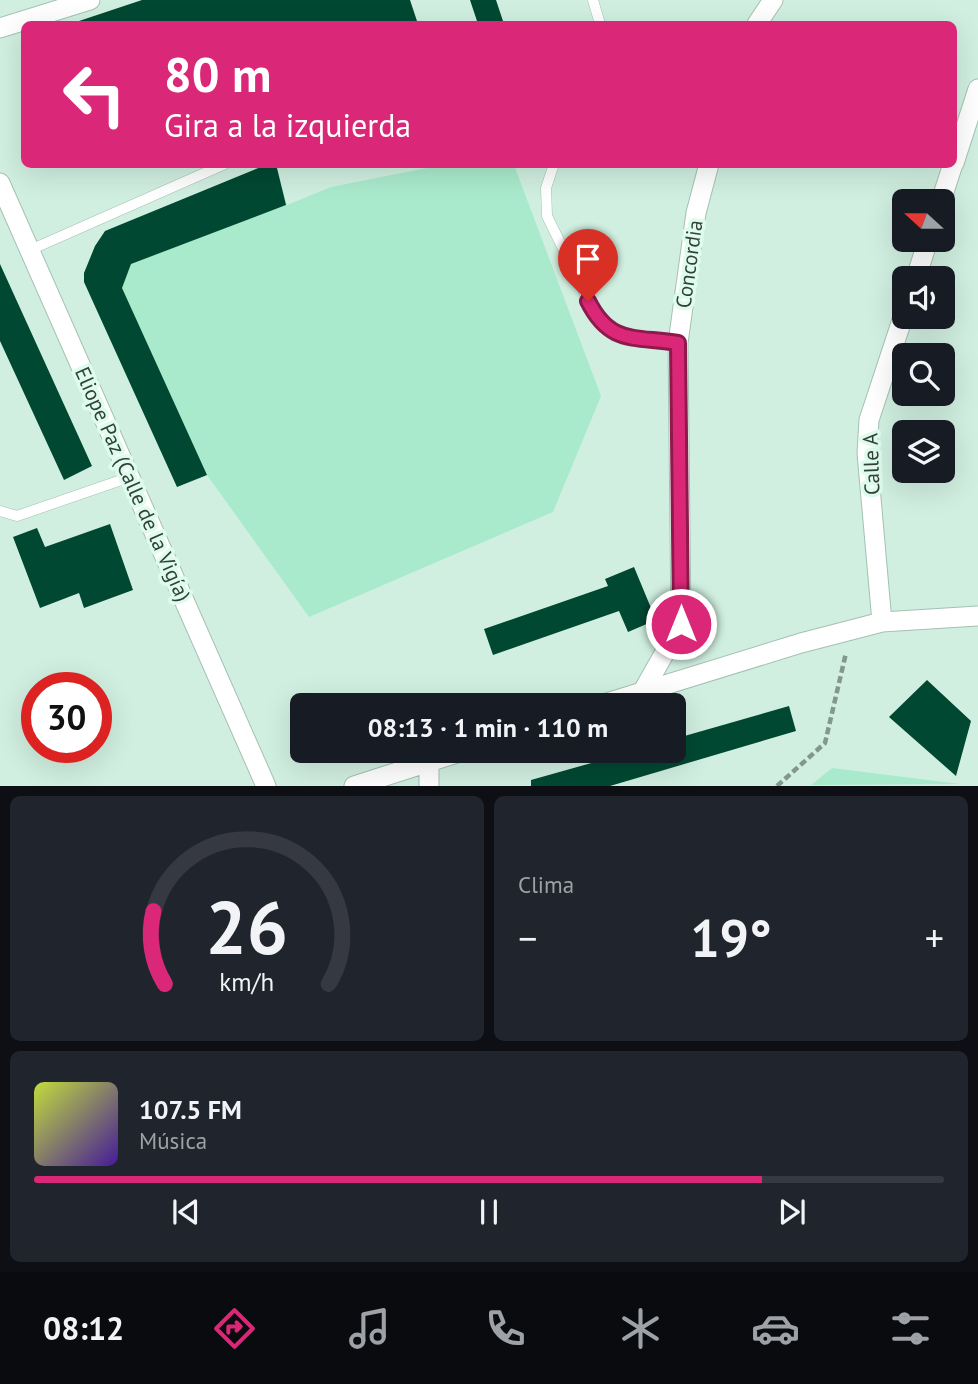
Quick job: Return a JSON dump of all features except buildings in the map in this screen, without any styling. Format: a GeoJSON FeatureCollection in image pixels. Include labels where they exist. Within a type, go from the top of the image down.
{"type":"FeatureCollection","features":[{"type":"Feature","properties":{"kind":"street"},"geometry":{"type":"LineString","coordinates":[[22,21],[90,0]]}},
{"type":"Feature","properties":{"kind":"street"},"geometry":{"type":"LineString","coordinates":[[759,21],[773,0]]}},
{"type":"Feature","properties":{"kind":"street"},"geometry":{"type":"LineString","coordinates":[[0,28],[21,21]]}},
{"type":"Feature","properties":{"kind":"street"},"geometry":{"type":"LineString","coordinates":[[957,152],[978,89]]}},
{"type":"Feature","properties":{"kind":"street","name":"Concordia"},"geometry":{"type":"LineString","coordinates":[[643,691],[681,624],[678,343],[696,213],[708,168]]}},
{"type":"Feature","properties":{"kind":"street"},"geometry":{"type":"LineString","coordinates":[[945,189],[952,168]]}},
{"type":"Feature","properties":{"kind":"street","name":"Eliope Paz (Calle de la Vigía)"},"geometry":{"type":"LineString","coordinates":[[0,183],[266,786]]}},
{"type":"Feature","properties":{"kind":"street","name":"Calle A"},"geometry":{"type":"LineString","coordinates":[[883,622],[867,453],[869,420],[899,329]]}},
{"type":"Feature","properties":{"kind":"street"},"geometry":{"type":"LineString","coordinates":[[637,693],[883,622],[978,616]]}},
{"type":"Feature","properties":{"kind":"street"},"geometry":{"type":"LineString","coordinates":[[354,786],[426,763]]}},
{"type":"Feature","properties":{"kind":"street"},"geometry":{"type":"LineString","coordinates":[[429,763],[429,786]]}},
{"type":"Feature","properties":{"kind":"lane"},"geometry":{"type":"LineString","coordinates":[[593,0],[599,21]]}},
{"type":"Feature","properties":{"kind":"lane"},"geometry":{"type":"LineString","coordinates":[[30,250],[216,168]]}},
{"type":"Feature","properties":{"kind":"lane"},"geometry":{"type":"LineString","coordinates":[[553,168],[546,188],[547,216],[599,322],[614,334],[678,343]]}},
{"type":"Feature","properties":{"kind":"lane"},"geometry":{"type":"LineString","coordinates":[[0,511],[17,516],[130,477]]}},
{"type":"Feature","properties":{"kind":"path"},"geometry":{"type":"LineString","coordinates":[[777,786],[825,743],[851,630]]}},
{"type":"Feature","properties":{"kind":"green space"},"geometry":{"type":"Polygon","coordinates":[[[261,168],[277,168],[287,205],[331,187],[427,168],[515,168],[601,396],[553,512],[309,617],[207,475],[177,487],[84,282],[95,246],[105,231],[261,168]]]}},
{"type":"Feature","properties":{"kind":"green space"},"geometry":{"type":"Polygon","coordinates":[[[832,768],[960,784],[811,785],[832,768]]]}},
{"type":"Feature","properties":{"kind":"route"},"geometry":{"type":"LineString","coordinates":[[588,301],[599,322],[614,334],[678,343],[681,624]]}}]}
